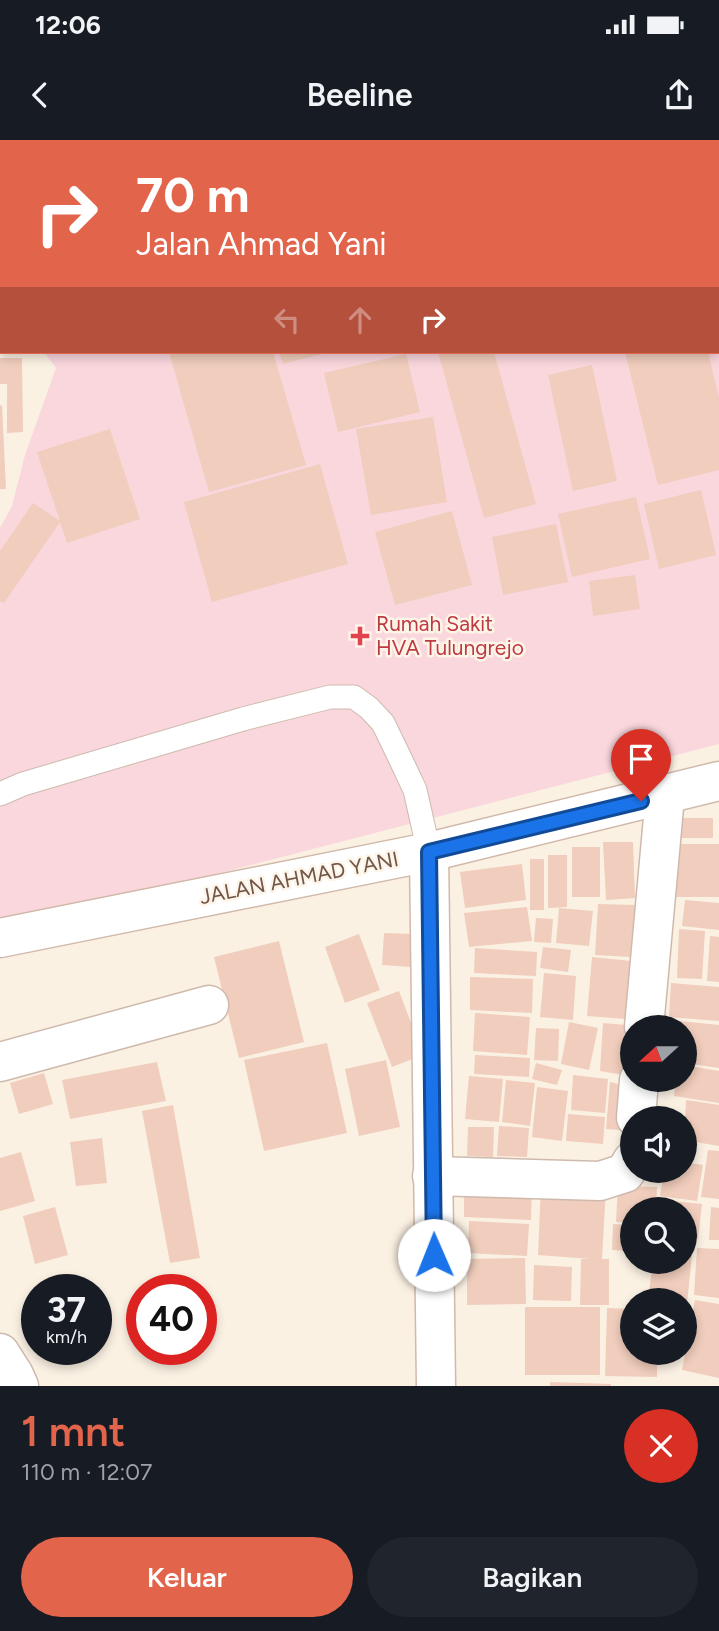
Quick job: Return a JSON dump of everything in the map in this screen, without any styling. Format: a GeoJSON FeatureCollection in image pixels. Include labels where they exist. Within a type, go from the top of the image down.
{"type":"FeatureCollection","features":[{"type":"Feature","properties":{"kind":"street","name":"JALAN AHMAD YANI"},"geometry":{"type":"LineString","coordinates":[[0,939],[429,852],[719,781]]}},
{"type":"Feature","properties":{"kind":"street"},"geometry":{"type":"LineString","coordinates":[[645,1015],[665,796]]}},
{"type":"Feature","properties":{"kind":"street"},"geometry":{"type":"LineString","coordinates":[[429,852],[436,1386]]}},
{"type":"Feature","properties":{"kind":"street"},"geometry":{"type":"LineString","coordinates":[[0,1062],[209,1005]]}},
{"type":"Feature","properties":{"kind":"street"},"geometry":{"type":"LineString","coordinates":[[432,1176],[600,1181],[620,1175]]}},
{"type":"Feature","properties":{"kind":"street"},"geometry":{"type":"LineString","coordinates":[[0,1353],[19,1386]]}},
{"type":"Feature","properties":{"kind":"lane"},"geometry":{"type":"LineString","coordinates":[[0,794],[23,784],[243,719],[330,697],[354,697],[383,723],[399,756],[415,790],[429,852]]}},
{"type":"Feature","properties":{"kind":"shaded area","name":"Rumah Sakit HVA Tulungrejo"},"geometry":{"type":"Polygon","coordinates":[[[46,354],[719,354],[719,744],[0,930],[0,528],[12,506],[25,455],[56,368],[46,354]]]}},
{"type":"Feature","properties":{"kind":"building"},"geometry":{"type":"Polygon","coordinates":[[[170,354],[274,354],[306,465],[209,492],[170,354]]]}},
{"type":"Feature","properties":{"kind":"building"},"geometry":{"type":"Polygon","coordinates":[[[280,354],[322,354],[283,364],[280,354]]]}},
{"type":"Feature","properties":{"kind":"building"},"geometry":{"type":"Polygon","coordinates":[[[406,354],[420,412],[338,432],[324,373],[406,354]]]}},
{"type":"Feature","properties":{"kind":"building"},"geometry":{"type":"Polygon","coordinates":[[[439,354],[495,354],[536,504],[484,518],[439,354]]]}},
{"type":"Feature","properties":{"kind":"building"},"geometry":{"type":"Polygon","coordinates":[[[625,354],[708,354],[719,398],[719,470],[658,485],[625,354]]]}},
{"type":"Feature","properties":{"kind":"building"},"geometry":{"type":"Polygon","coordinates":[[[0,358],[22,358],[23,432],[7,433],[7,384],[0,384],[0,358]]]}},
{"type":"Feature","properties":{"kind":"building"},"geometry":{"type":"Polygon","coordinates":[[[592,365],[617,481],[573,491],[548,375],[592,365]]]}},
{"type":"Feature","properties":{"kind":"building"},"geometry":{"type":"Polygon","coordinates":[[[2,405],[6,489],[0,489],[2,405]]]}},
{"type":"Feature","properties":{"kind":"building"},"geometry":{"type":"Polygon","coordinates":[[[433,417],[447,502],[371,515],[356,429],[433,417]]]}},
{"type":"Feature","properties":{"kind":"building"},"geometry":{"type":"Polygon","coordinates":[[[110,429],[140,519],[67,543],[60,522],[4,603],[0,601],[0,551],[33,503],[60,521],[37,452],[110,429]]]}},
{"type":"Feature","properties":{"kind":"building"},"geometry":{"type":"Polygon","coordinates":[[[320,464],[348,564],[212,602],[184,502],[320,464]]]}},
{"type":"Feature","properties":{"kind":"building"},"geometry":{"type":"Polygon","coordinates":[[[701,490],[716,555],[659,569],[644,504],[701,490]]]}},
{"type":"Feature","properties":{"kind":"building"},"geometry":{"type":"Polygon","coordinates":[[[636,497],[650,559],[572,577],[558,514],[636,497]]]}},
{"type":"Feature","properties":{"kind":"building"},"geometry":{"type":"Polygon","coordinates":[[[452,511],[472,585],[395,605],[375,532],[452,511]]]}},
{"type":"Feature","properties":{"kind":"building"},"geometry":{"type":"Polygon","coordinates":[[[556,524],[568,582],[503,595],[492,537],[556,524]]]}},
{"type":"Feature","properties":{"kind":"building"},"geometry":{"type":"Polygon","coordinates":[[[635,575],[640,609],[593,616],[589,581],[635,575]]]}},
{"type":"Feature","properties":{"kind":"building"},"geometry":{"type":"Polygon","coordinates":[[[675,818],[713,818],[713,838],[675,838],[675,818]]]}},
{"type":"Feature","properties":{"kind":"building"},"geometry":{"type":"Polygon","coordinates":[[[603,842],[633,842],[635,898],[606,900],[603,842]]]}},
{"type":"Feature","properties":{"kind":"building"},"geometry":{"type":"Polygon","coordinates":[[[670,844],[719,844],[719,897],[670,897],[670,844]]]}},
{"type":"Feature","properties":{"kind":"building"},"geometry":{"type":"Polygon","coordinates":[[[572,847],[600,847],[600,897],[572,897],[572,847]]]}},
{"type":"Feature","properties":{"kind":"building"},"geometry":{"type":"Polygon","coordinates":[[[548,855],[567,855],[567,907],[548,908],[548,855]]]}},
{"type":"Feature","properties":{"kind":"building"},"geometry":{"type":"Polygon","coordinates":[[[530,859],[544,859],[544,910],[530,910],[530,859]]]}},
{"type":"Feature","properties":{"kind":"building"},"geometry":{"type":"Polygon","coordinates":[[[522,864],[526,900],[465,908],[460,872],[522,864]]]}},
{"type":"Feature","properties":{"kind":"building"},"geometry":{"type":"Polygon","coordinates":[[[685,900],[719,903],[719,930],[682,926],[685,900]]]}},
{"type":"Feature","properties":{"kind":"building"},"geometry":{"type":"Polygon","coordinates":[[[598,904],[635,905],[630,957],[595,955],[598,904]]]}},
{"type":"Feature","properties":{"kind":"building"},"geometry":{"type":"Polygon","coordinates":[[[527,907],[532,941],[469,947],[464,913],[527,907]]]}},
{"type":"Feature","properties":{"kind":"building"},"geometry":{"type":"Polygon","coordinates":[[[559,908],[593,911],[589,946],[556,943],[559,908]]]}},
{"type":"Feature","properties":{"kind":"building"},"geometry":{"type":"Polygon","coordinates":[[[536,918],[553,919],[551,943],[534,942],[536,918]]]}},
{"type":"Feature","properties":{"kind":"building"},"geometry":{"type":"Polygon","coordinates":[[[679,929],[705,931],[702,979],[677,978],[679,929]]]}},
{"type":"Feature","properties":{"kind":"building"},"geometry":{"type":"Polygon","coordinates":[[[384,933],[413,934],[411,967],[382,965],[384,933]]]}},
{"type":"Feature","properties":{"kind":"building"},"geometry":{"type":"Polygon","coordinates":[[[359,934],[380,990],[345,1003],[325,947],[359,934]]]}},
{"type":"Feature","properties":{"kind":"building"},"geometry":{"type":"Polygon","coordinates":[[[710,936],[719,937],[719,982],[707,981],[710,936]]]}},
{"type":"Feature","properties":{"kind":"building"},"geometry":{"type":"Polygon","coordinates":[[[279,941],[304,1042],[239,1058],[214,957],[279,941]]]}},
{"type":"Feature","properties":{"kind":"building"},"geometry":{"type":"Polygon","coordinates":[[[543,947],[571,950],[568,972],[540,968],[543,947]]]}},
{"type":"Feature","properties":{"kind":"building"},"geometry":{"type":"Polygon","coordinates":[[[475,948],[537,952],[536,976],[474,973],[475,948]]]}},
{"type":"Feature","properties":{"kind":"building"},"geometry":{"type":"Polygon","coordinates":[[[592,957],[631,961],[626,1015],[620,1015],[620,1019],[587,1016],[592,957]]]}},
{"type":"Feature","properties":{"kind":"building"},"geometry":{"type":"Polygon","coordinates":[[[544,973],[576,976],[573,1020],[540,1017],[544,973]]]}},
{"type":"Feature","properties":{"kind":"building"},"geometry":{"type":"Polygon","coordinates":[[[470,977],[533,979],[532,1013],[470,1010],[470,977]]]}},
{"type":"Feature","properties":{"kind":"building"},"geometry":{"type":"Polygon","coordinates":[[[671,983],[719,987],[719,1021],[697,1019],[697,1015],[669,1015],[671,983]]]}},
{"type":"Feature","properties":{"kind":"building"},"geometry":{"type":"Polygon","coordinates":[[[399,991],[423,1055],[392,1067],[367,1003],[399,991]]]}},
{"type":"Feature","properties":{"kind":"building"},"geometry":{"type":"Polygon","coordinates":[[[475,1013],[530,1017],[527,1055],[473,1051],[475,1013]]]}},
{"type":"Feature","properties":{"kind":"building"},"geometry":{"type":"Polygon","coordinates":[[[569,1022],[598,1028],[589,1070],[561,1064],[569,1022]]]}},
{"type":"Feature","properties":{"kind":"building"},"geometry":{"type":"Polygon","coordinates":[[[603,1023],[620,1024],[620,1074],[600,1071],[603,1023]]]}},
{"type":"Feature","properties":{"kind":"building"},"geometry":{"type":"Polygon","coordinates":[[[697,1023],[719,1025],[719,1068],[697,1065],[697,1023]]]}},
{"type":"Feature","properties":{"kind":"building"},"geometry":{"type":"Polygon","coordinates":[[[536,1028],[559,1029],[558,1061],[534,1060],[536,1028]]]}},
{"type":"Feature","properties":{"kind":"building"},"geometry":{"type":"Polygon","coordinates":[[[327,1043],[347,1133],[264,1151],[244,1060],[327,1043]]]}},
{"type":"Feature","properties":{"kind":"building"},"geometry":{"type":"Polygon","coordinates":[[[475,1055],[530,1058],[529,1077],[474,1074],[475,1055]]]}},
{"type":"Feature","properties":{"kind":"building"},"geometry":{"type":"Polygon","coordinates":[[[386,1060],[400,1127],[359,1136],[345,1069],[386,1060]]]}},
{"type":"Feature","properties":{"kind":"building"},"geometry":{"type":"Polygon","coordinates":[[[157,1062],[166,1101],[70,1119],[62,1080],[157,1062]]]}},
{"type":"Feature","properties":{"kind":"building"},"geometry":{"type":"Polygon","coordinates":[[[536,1063],[562,1070],[557,1085],[532,1079],[536,1063]]]}},
{"type":"Feature","properties":{"kind":"building"},"geometry":{"type":"Polygon","coordinates":[[[697,1067],[719,1071],[719,1103],[674,1096],[674,1092],[697,1092],[697,1067]]]}},
{"type":"Feature","properties":{"kind":"building"},"geometry":{"type":"Polygon","coordinates":[[[44,1073],[53,1104],[19,1114],[10,1083],[44,1073]]]}},
{"type":"Feature","properties":{"kind":"building"},"geometry":{"type":"Polygon","coordinates":[[[573,1075],[608,1079],[605,1113],[571,1110],[573,1075]]]}},
{"type":"Feature","properties":{"kind":"building"},"geometry":{"type":"Polygon","coordinates":[[[469,1076],[503,1079],[499,1122],[465,1119],[469,1076]]]}},
{"type":"Feature","properties":{"kind":"building"},"geometry":{"type":"Polygon","coordinates":[[[506,1080],[535,1083],[530,1126],[502,1122],[506,1080]]]}},
{"type":"Feature","properties":{"kind":"building"},"geometry":{"type":"Polygon","coordinates":[[[610,1082],[620,1084],[620,1092],[623,1092],[620,1130],[606,1129],[610,1082]]]}},
{"type":"Feature","properties":{"kind":"building"},"geometry":{"type":"Polygon","coordinates":[[[537,1087],[568,1091],[562,1141],[532,1137],[537,1087]]]}},
{"type":"Feature","properties":{"kind":"building"},"geometry":{"type":"Polygon","coordinates":[[[686,1100],[719,1105],[719,1146],[697,1142],[697,1106],[686,1106],[686,1100]]]}},
{"type":"Feature","properties":{"kind":"building"},"geometry":{"type":"Polygon","coordinates":[[[173,1105],[200,1258],[170,1263],[142,1111],[173,1105]]]}},
{"type":"Feature","properties":{"kind":"building"},"geometry":{"type":"Polygon","coordinates":[[[568,1114],[605,1117],[603,1144],[566,1141],[568,1114]]]}},
{"type":"Feature","properties":{"kind":"building"},"geometry":{"type":"Polygon","coordinates":[[[499,1126],[529,1128],[527,1157],[497,1156],[499,1126]]]}},
{"type":"Feature","properties":{"kind":"building"},"geometry":{"type":"Polygon","coordinates":[[[468,1127],[494,1127],[493,1157],[467,1156],[468,1127]]]}},
{"type":"Feature","properties":{"kind":"building"},"geometry":{"type":"Polygon","coordinates":[[[102,1138],[107,1183],[76,1186],[70,1142],[102,1138]]]}},
{"type":"Feature","properties":{"kind":"building"},"geometry":{"type":"Polygon","coordinates":[[[708,1150],[719,1151],[719,1199],[701,1197],[708,1150]]]}},
{"type":"Feature","properties":{"kind":"building"},"geometry":{"type":"Polygon","coordinates":[[[21,1152],[35,1201],[0,1211],[0,1158],[21,1152]]]}},
{"type":"Feature","properties":{"kind":"building"},"geometry":{"type":"Polygon","coordinates":[[[697,1164],[703,1165],[697,1201],[697,1197],[660,1196],[662,1183],[697,1183],[697,1164]]]}},
{"type":"Feature","properties":{"kind":"building"},"geometry":{"type":"Polygon","coordinates":[[[464,1182],[532,1184],[531,1220],[464,1217],[464,1182]]]}},
{"type":"Feature","properties":{"kind":"building"},"geometry":{"type":"Polygon","coordinates":[[[541,1185],[606,1188],[602,1259],[609,1259],[609,1305],[580,1305],[581,1259],[591,1259],[538,1255],[541,1185]]]}},
{"type":"Feature","properties":{"kind":"building"},"geometry":{"type":"Polygon","coordinates":[[[618,1186],[657,1187],[657,1197],[620,1197],[620,1222],[616,1222],[618,1186]]]}},
{"type":"Feature","properties":{"kind":"building"},"geometry":{"type":"Polygon","coordinates":[[[697,1203],[702,1204],[697,1239],[697,1203]]]}},
{"type":"Feature","properties":{"kind":"building"},"geometry":{"type":"Polygon","coordinates":[[[55,1207],[68,1255],[35,1264],[23,1216],[55,1207]]]}},
{"type":"Feature","properties":{"kind":"building"},"geometry":{"type":"Polygon","coordinates":[[[711,1207],[719,1208],[719,1240],[709,1240],[711,1207]]]}},
{"type":"Feature","properties":{"kind":"building"},"geometry":{"type":"Polygon","coordinates":[[[469,1221],[529,1224],[527,1256],[468,1253],[469,1221]]]}},
{"type":"Feature","properties":{"kind":"building"},"geometry":{"type":"Polygon","coordinates":[[[613,1224],[620,1224],[620,1250],[612,1250],[613,1224]]]}},
{"type":"Feature","properties":{"kind":"building"},"geometry":{"type":"Polygon","coordinates":[[[697,1248],[719,1249],[719,1298],[697,1295],[697,1288],[694,1288],[697,1248]]]}},
{"type":"Feature","properties":{"kind":"building"},"geometry":{"type":"Polygon","coordinates":[[[525,1258],[526,1304],[467,1305],[467,1259],[525,1258]]]}},
{"type":"Feature","properties":{"kind":"building"},"geometry":{"type":"Polygon","coordinates":[[[534,1265],[572,1267],[571,1301],[533,1300],[534,1265]]]}},
{"type":"Feature","properties":{"kind":"building"},"geometry":{"type":"Polygon","coordinates":[[[651,1274],[690,1274],[689,1288],[649,1288],[651,1274]]]}},
{"type":"Feature","properties":{"kind":"building"},"geometry":{"type":"Polygon","coordinates":[[[697,1300],[719,1304],[719,1378],[682,1370],[683,1365],[697,1365],[697,1300]]]}},
{"type":"Feature","properties":{"kind":"building"},"geometry":{"type":"Polygon","coordinates":[[[525,1307],[600,1307],[600,1375],[525,1375],[525,1307]]]}},
{"type":"Feature","properties":{"kind":"building"},"geometry":{"type":"Polygon","coordinates":[[[607,1308],[620,1309],[620,1365],[657,1365],[657,1377],[605,1376],[607,1308]]]}},
{"type":"Feature","properties":{"kind":"building"},"geometry":{"type":"Polygon","coordinates":[[[550,1382],[611,1384],[611,1386],[550,1386],[550,1382]]]}},
{"type":"Feature","properties":{"kind":"place","name":"Rumah Sakit HVA Tulungrejo"},"geometry":{"type":"Point","coordinates":[360,636]}},
{"type":"Feature","properties":{"kind":"route"},"geometry":{"type":"LineString","coordinates":[[434,1255],[429,852],[641,801]]}}]}
